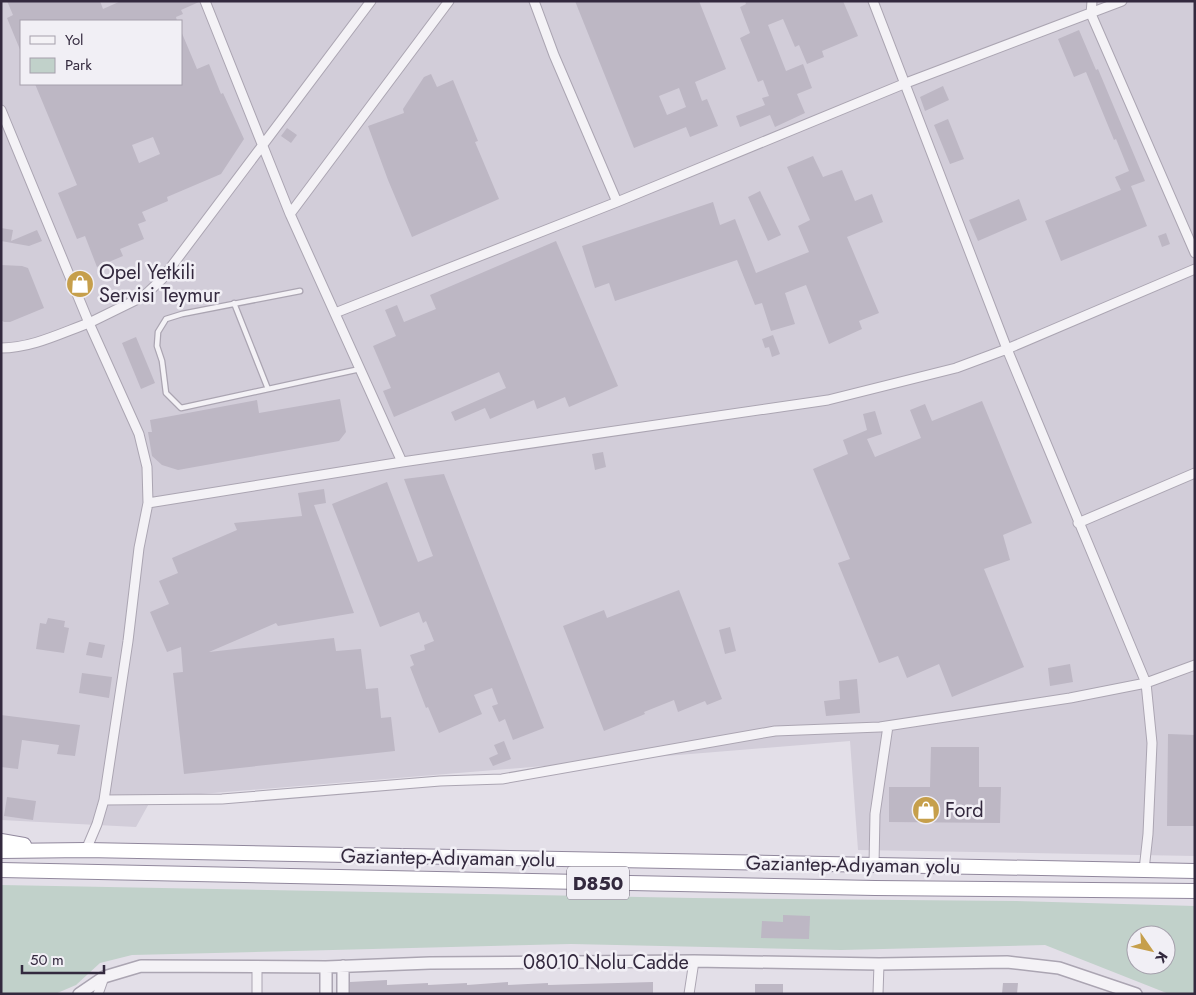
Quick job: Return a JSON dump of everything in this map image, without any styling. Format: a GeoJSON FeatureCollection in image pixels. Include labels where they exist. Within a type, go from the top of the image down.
{"type":"FeatureCollection","features":[{"type":"Feature","properties":{"kind":"highway"},"geometry":{"type":"LineString","coordinates":[[1,841],[51,850]]}},
{"type":"Feature","properties":{"kind":"highway","name":"Gaziantep-Adıyaman yolu"},"geometry":{"type":"LineString","coordinates":[[1,851],[86,850],[1195,871]]}},
{"type":"Feature","properties":{"kind":"highway","name":"Gaziantep-Adıyaman yolu"},"geometry":{"type":"LineString","coordinates":[[1,870],[865,888],[1195,891]]}},
{"type":"Feature","properties":{"kind":"street"},"geometry":{"type":"LineString","coordinates":[[205,1],[290,214],[402,462]]}},
{"type":"Feature","properties":{"kind":"street"},"geometry":{"type":"LineString","coordinates":[[1,348],[14,348],[36,343],[89,323],[144,296],[162,279],[371,1]]}},
{"type":"Feature","properties":{"kind":"street"},"geometry":{"type":"LineString","coordinates":[[290,214],[449,1]]}},
{"type":"Feature","properties":{"kind":"street"},"geometry":{"type":"LineString","coordinates":[[534,1],[554,56],[617,202]]}},
{"type":"Feature","properties":{"kind":"street"},"geometry":{"type":"LineString","coordinates":[[873,1],[1007,349],[1146,683],[1152,743],[1148,834],[1144,870]]}},
{"type":"Feature","properties":{"kind":"street"},"geometry":{"type":"LineString","coordinates":[[1092,1],[1091,14],[1195,253]]}},
{"type":"Feature","properties":{"kind":"street"},"geometry":{"type":"LineString","coordinates":[[335,313],[617,202],[906,84],[1122,1]]}},
{"type":"Feature","properties":{"kind":"street"},"geometry":{"type":"LineString","coordinates":[[2,114],[89,323],[139,434],[147,466],[148,503],[139,548],[128,642],[104,800],[97,824],[86,850]]}},
{"type":"Feature","properties":{"kind":"street"},"geometry":{"type":"LineString","coordinates":[[148,503],[402,462],[828,400],[956,368],[1007,349],[1195,269]]}},
{"type":"Feature","properties":{"kind":"street"},"geometry":{"type":"LineString","coordinates":[[1078,522],[1195,473]]}},
{"type":"Feature","properties":{"kind":"street"},"geometry":{"type":"LineString","coordinates":[[104,800],[222,799],[440,781],[502,778],[776,732],[888,726],[1070,698],[1146,683],[1195,665]]}},
{"type":"Feature","properties":{"kind":"street"},"geometry":{"type":"LineString","coordinates":[[874,865],[875,814],[888,726]]}},
{"type":"Feature","properties":{"kind":"street"},"geometry":{"type":"LineString","coordinates":[[690,994],[694,961]]}},
{"type":"Feature","properties":{"kind":"street","name":"08010 Nolu Cadde"},"geometry":{"type":"LineString","coordinates":[[79,994],[104,977],[141,966],[343,966],[440,963],[694,961],[879,964],[1007,962],[1059,968],[1136,994]]}},
{"type":"Feature","properties":{"kind":"street"},"geometry":{"type":"LineString","coordinates":[[878,994],[879,964]]}},
{"type":"Feature","properties":{"kind":"street"},"geometry":{"type":"LineString","coordinates":[[257,966],[257,994]]}},
{"type":"Feature","properties":{"kind":"street"},"geometry":{"type":"LineString","coordinates":[[326,966],[326,994]]}},
{"type":"Feature","properties":{"kind":"street"},"geometry":{"type":"LineString","coordinates":[[343,966],[344,994]]}},
{"type":"Feature","properties":{"kind":"street"},"geometry":{"type":"LineString","coordinates":[[98,994],[104,977]]}},
{"type":"Feature","properties":{"kind":"lane"},"geometry":{"type":"LineString","coordinates":[[300,291],[234,303],[166,319],[158,332],[157,346],[162,361],[166,393],[181,408],[360,369]]}},
{"type":"Feature","properties":{"kind":"lane"},"geometry":{"type":"LineString","coordinates":[[234,303],[268,389]]}},
{"type":"Feature","properties":{"kind":"shaded area"},"geometry":{"type":"Polygon","coordinates":[[[1,1],[1195,1],[1195,856],[858,850],[850,741],[152,798],[136,827],[1,820],[1,1]]]}},
{"type":"Feature","properties":{"kind":"green space"},"geometry":{"type":"Polygon","coordinates":[[[1,885],[693,898],[1016,901],[1195,906],[1195,994],[1169,994],[1045,945],[841,950],[571,944],[132,955],[100,963],[76,985],[55,994],[1,993],[1,885]]]}},
{"type":"Feature","properties":{"kind":"building"},"geometry":{"type":"Polygon","coordinates":[[[7,1],[100,1],[103,9],[121,1],[199,2],[181,10],[183,14],[176,17],[177,20],[20,20],[20,50],[7,18],[13,15],[7,1]]]}},
{"type":"Feature","properties":{"kind":"building"},"geometry":{"type":"Polygon","coordinates":[[[575,1],[699,1],[726,69],[695,82],[702,101],[707,99],[718,126],[690,137],[686,127],[634,148],[575,1]],[[679,88],[659,96],[667,115],[686,107],[679,88]]]}},
{"type":"Feature","properties":{"kind":"building"},"geometry":{"type":"Polygon","coordinates":[[[745,1],[843,1],[858,36],[822,51],[824,57],[807,64],[799,45],[795,47],[783,19],[768,25],[786,71],[803,64],[812,88],[797,94],[805,113],[775,127],[770,115],[740,127],[736,116],[765,105],[762,98],[769,96],[763,80],[758,82],[740,38],[750,33],[740,7],[746,4],[745,1]]]}},
{"type":"Feature","properties":{"kind":"building"},"geometry":{"type":"Polygon","coordinates":[[[1079,30],[1096,70],[1098,69],[1145,181],[1131,186],[1147,226],[1061,261],[1045,221],[1121,190],[1115,177],[1129,171],[1086,72],[1074,77],[1058,39],[1079,30]]]}},
{"type":"Feature","properties":{"kind":"building"},"geometry":{"type":"Polygon","coordinates":[[[182,33],[197,69],[209,64],[221,94],[223,93],[244,139],[221,174],[167,197],[168,201],[142,212],[146,221],[138,224],[144,239],[120,249],[123,256],[97,267],[85,236],[77,239],[58,193],[77,185],[35,85],[182,85],[182,33]],[[153,137],[132,145],[139,163],[160,154],[153,137]]]}},
{"type":"Feature","properties":{"kind":"building"},"geometry":{"type":"Polygon","coordinates":[[[431,74],[437,87],[453,80],[478,141],[475,142],[499,199],[412,237],[368,126],[404,113],[403,109],[424,77],[431,74]]]}},
{"type":"Feature","properties":{"kind":"building"},"geometry":{"type":"Polygon","coordinates":[[[943,86],[949,100],[925,111],[920,97],[943,86]]]}},
{"type":"Feature","properties":{"kind":"building"},"geometry":{"type":"Polygon","coordinates":[[[948,119],[964,159],[950,164],[934,125],[948,119]]]}},
{"type":"Feature","properties":{"kind":"building"},"geometry":{"type":"Polygon","coordinates":[[[287,128],[297,135],[291,143],[281,136],[287,128]]]}},
{"type":"Feature","properties":{"kind":"building"},"geometry":{"type":"Polygon","coordinates":[[[813,156],[823,177],[842,170],[855,201],[872,194],[883,222],[847,237],[879,313],[859,321],[862,329],[829,344],[806,285],[785,293],[795,324],[771,331],[762,303],[755,305],[737,260],[615,301],[609,283],[595,288],[582,246],[713,202],[720,225],[735,219],[756,273],[809,252],[798,226],[810,220],[787,167],[813,156]]]}},
{"type":"Feature","properties":{"kind":"building"},"geometry":{"type":"Polygon","coordinates":[[[760,191],[781,235],[768,241],[748,197],[760,191]]]}},
{"type":"Feature","properties":{"kind":"building"},"geometry":{"type":"Polygon","coordinates":[[[1019,199],[1027,220],[978,241],[969,220],[1019,199]]]}},
{"type":"Feature","properties":{"kind":"building"},"geometry":{"type":"Polygon","coordinates":[[[1,228],[13,230],[11,241],[37,230],[42,241],[29,246],[1,241],[1,228]]]}},
{"type":"Feature","properties":{"kind":"building"},"geometry":{"type":"Polygon","coordinates":[[[1166,233],[1170,244],[1162,247],[1158,236],[1166,233]]]}},
{"type":"Feature","properties":{"kind":"building"},"geometry":{"type":"Polygon","coordinates":[[[556,241],[618,386],[569,407],[565,397],[537,409],[534,400],[490,419],[485,408],[455,421],[451,412],[506,388],[499,372],[394,417],[383,391],[391,388],[373,346],[396,336],[385,310],[397,305],[404,322],[436,309],[430,295],[556,241]]]}},
{"type":"Feature","properties":{"kind":"building"},"geometry":{"type":"Polygon","coordinates":[[[1,265],[28,268],[44,308],[10,322],[1,320],[1,265]]]}},
{"type":"Feature","properties":{"kind":"building"},"geometry":{"type":"Polygon","coordinates":[[[773,335],[780,354],[772,357],[769,347],[765,348],[762,339],[773,335]]]}},
{"type":"Feature","properties":{"kind":"building"},"geometry":{"type":"Polygon","coordinates":[[[136,337],[155,383],[141,389],[122,343],[136,337]]]}},
{"type":"Feature","properties":{"kind":"building"},"geometry":{"type":"Polygon","coordinates":[[[340,399],[346,432],[339,441],[178,470],[162,465],[152,456],[148,432],[152,432],[150,420],[257,400],[259,413],[340,399]]]}},
{"type":"Feature","properties":{"kind":"building"},"geometry":{"type":"Polygon","coordinates":[[[982,401],[1032,523],[1003,535],[1010,560],[984,569],[1024,667],[952,697],[939,664],[907,678],[898,656],[879,663],[838,563],[850,559],[813,469],[848,454],[843,440],[867,430],[863,414],[875,411],[882,434],[867,439],[875,457],[921,438],[910,410],[925,404],[932,421],[982,401]]]}},
{"type":"Feature","properties":{"kind":"building"},"geometry":{"type":"Polygon","coordinates":[[[603,452],[606,467],[595,470],[592,454],[603,452]]]}},
{"type":"Feature","properties":{"kind":"building"},"geometry":{"type":"Polygon","coordinates":[[[444,474],[544,728],[513,740],[505,719],[499,722],[492,706],[498,704],[492,688],[474,695],[482,714],[439,733],[428,707],[426,708],[410,667],[414,665],[410,655],[425,650],[424,645],[434,641],[426,621],[423,623],[419,612],[380,627],[332,504],[387,482],[418,562],[433,556],[404,479],[444,474]]]}},
{"type":"Feature","properties":{"kind":"building"},"geometry":{"type":"Polygon","coordinates":[[[324,489],[326,503],[314,505],[354,613],[278,626],[276,623],[209,652],[334,638],[336,651],[361,649],[366,689],[378,688],[381,718],[391,717],[395,751],[184,774],[173,673],[183,672],[181,647],[167,652],[150,612],[169,604],[159,581],[178,573],[172,558],[237,530],[234,523],[302,516],[298,493],[324,489]]]}},
{"type":"Feature","properties":{"kind":"building"},"geometry":{"type":"Polygon","coordinates":[[[679,590],[722,699],[707,705],[705,701],[678,712],[674,700],[604,731],[563,626],[604,610],[607,618],[679,590]]]}},
{"type":"Feature","properties":{"kind":"building"},"geometry":{"type":"Polygon","coordinates":[[[48,618],[65,621],[64,627],[69,628],[64,653],[36,649],[40,623],[46,624],[48,618]]]}},
{"type":"Feature","properties":{"kind":"building"},"geometry":{"type":"Polygon","coordinates":[[[730,627],[736,651],[725,654],[719,630],[730,627]]]}},
{"type":"Feature","properties":{"kind":"building"},"geometry":{"type":"Polygon","coordinates":[[[89,642],[105,645],[102,658],[86,655],[89,642]]]}},
{"type":"Feature","properties":{"kind":"building"},"geometry":{"type":"Polygon","coordinates":[[[1070,664],[1073,682],[1050,686],[1048,668],[1070,664]]]}},
{"type":"Feature","properties":{"kind":"building"},"geometry":{"type":"Polygon","coordinates":[[[82,673],[112,677],[109,698],[79,693],[82,673]]]}},
{"type":"Feature","properties":{"kind":"building"},"geometry":{"type":"Polygon","coordinates":[[[857,679],[860,713],[826,716],[824,701],[840,699],[839,681],[857,679]]]}},
{"type":"Feature","properties":{"kind":"building"},"geometry":{"type":"Polygon","coordinates":[[[1,715],[80,725],[75,756],[57,754],[59,745],[22,740],[18,769],[1,767],[1,715]]]}},
{"type":"Feature","properties":{"kind":"building"},"geometry":{"type":"Polygon","coordinates":[[[1168,734],[1195,735],[1195,826],[1167,826],[1168,734]]]}},
{"type":"Feature","properties":{"kind":"building"},"geometry":{"type":"Polygon","coordinates":[[[504,741],[511,759],[493,766],[489,758],[498,754],[494,745],[504,741]]]}},
{"type":"Feature","properties":{"kind":"building"},"geometry":{"type":"Polygon","coordinates":[[[931,747],[979,747],[979,787],[1001,787],[1000,823],[889,822],[889,787],[930,787],[931,747]]]}},
{"type":"Feature","properties":{"kind":"building"},"geometry":{"type":"Polygon","coordinates":[[[7,797],[36,801],[33,820],[4,816],[7,797]]]}},
{"type":"Feature","properties":{"kind":"building"},"geometry":{"type":"Polygon","coordinates":[[[783,915],[810,916],[809,939],[761,938],[762,921],[783,922],[783,915]]]}},
{"type":"Feature","properties":{"kind":"building"},"geometry":{"type":"Polygon","coordinates":[[[387,980],[387,985],[467,983],[467,985],[508,982],[508,985],[548,983],[548,985],[653,982],[653,994],[350,994],[350,982],[387,980]]]}},
{"type":"Feature","properties":{"kind":"building"},"geometry":{"type":"Polygon","coordinates":[[[1003,983],[1018,983],[1017,994],[1002,994],[1003,983]]]}},
{"type":"Feature","properties":{"kind":"building"},"geometry":{"type":"Polygon","coordinates":[[[755,984],[783,984],[783,994],[755,994],[755,984]]]}},
{"type":"Feature","properties":{"kind":"place","name":"Opel Yetkili Servisi Teymur"},"geometry":{"type":"Point","coordinates":[80,284]}},
{"type":"Feature","properties":{"kind":"place","name":"Ford"},"geometry":{"type":"Point","coordinates":[926,810]}}]}
